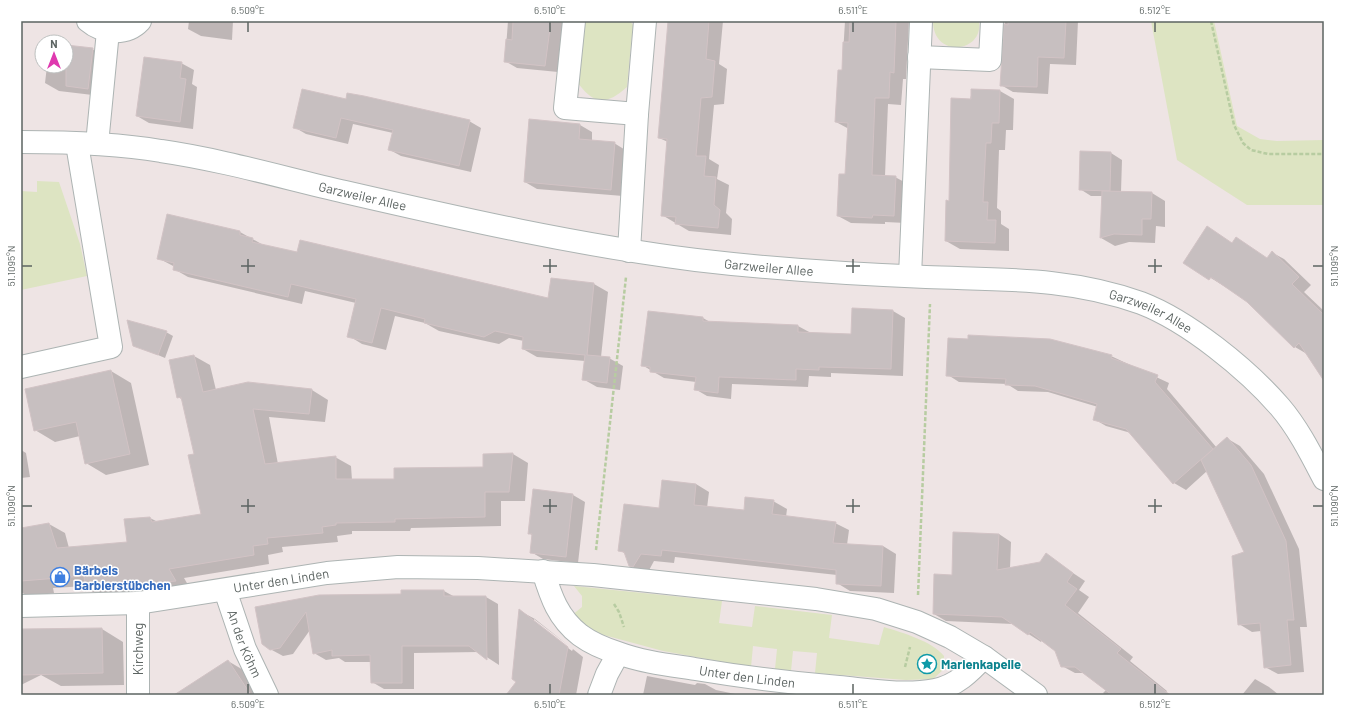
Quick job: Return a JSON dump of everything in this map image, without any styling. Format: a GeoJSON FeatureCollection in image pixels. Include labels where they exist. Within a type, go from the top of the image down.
{"type":"FeatureCollection","features":[{"type":"Feature","properties":{"kind":"street"},"geometry":{"type":"LineString","coordinates":[[88,21],[95,27],[108,31],[127,30],[135,26],[140,21]]}},
{"type":"Feature","properties":{"kind":"street"},"geometry":{"type":"LineString","coordinates":[[574,21],[565,108],[637,114]]}},
{"type":"Feature","properties":{"kind":"street"},"geometry":{"type":"LineString","coordinates":[[629,250],[637,114],[645,21]]}},
{"type":"Feature","properties":{"kind":"street"},"geometry":{"type":"LineString","coordinates":[[920,276],[919,57],[921,21]]}},
{"type":"Feature","properties":{"kind":"street"},"geometry":{"type":"LineString","coordinates":[[919,57],[990,60],[992,21]]}},
{"type":"Feature","properties":{"kind":"street"},"geometry":{"type":"LineString","coordinates":[[21,367],[111,347],[87,144],[108,31]]}},
{"type":"Feature","properties":{"kind":"street","name":"Garzweiler Allee"},"geometry":{"type":"LineString","coordinates":[[21,142],[87,144],[160,151],[478,222],[629,250],[698,260],[771,267],[920,276],[1000,278],[1061,283],[1090,288],[1145,304],[1200,336],[1231,360],[1281,408],[1298,432],[1324,479]]}},
{"type":"Feature","properties":{"kind":"street","name":"Unter den Linden"},"geometry":{"type":"LineString","coordinates":[[21,606],[138,603],[327,573],[398,567],[450,567],[593,575],[840,602],[876,609],[917,622],[950,637],[984,657],[1036,695]]}},
{"type":"Feature","properties":{"kind":"street","name":"Unter den Linden"},"geometry":{"type":"LineString","coordinates":[[543,572],[553,602],[566,623],[581,636],[618,654],[650,661],[726,674],[898,692],[926,692],[949,685],[968,674],[984,657]]}},
{"type":"Feature","properties":{"kind":"street","name":"An der Köhm"},"geometry":{"type":"LineString","coordinates":[[225,590],[246,649],[267,695]]}},
{"type":"Feature","properties":{"kind":"street","name":"Kirchweg"},"geometry":{"type":"LineString","coordinates":[[138,603],[138,695]]}},
{"type":"Feature","properties":{"kind":"street"},"geometry":{"type":"LineString","coordinates":[[599,695],[607,674],[618,654]]}},
{"type":"Feature","properties":{"kind":"path"},"geometry":{"type":"LineString","coordinates":[[1211,21],[1234,125],[1243,143],[1251,150],[1268,154],[1324,154]]}},
{"type":"Feature","properties":{"kind":"path"},"geometry":{"type":"LineString","coordinates":[[618,654],[624,632],[622,618],[593,575],[629,250]]}},
{"type":"Feature","properties":{"kind":"path"},"geometry":{"type":"LineString","coordinates":[[898,692],[917,622],[920,276]]}},
{"type":"Feature","properties":{"kind":"green space"},"geometry":{"type":"Polygon","coordinates":[[[583,21],[630,21],[633,25],[627,87],[612,98],[599,100],[593,98],[576,80],[583,21]]]}},
{"type":"Feature","properties":{"kind":"green space"},"geometry":{"type":"Polygon","coordinates":[[[933,21],[979,21],[978,32],[974,40],[967,45],[958,47],[949,46],[941,42],[935,33],[933,21]]]}},
{"type":"Feature","properties":{"kind":"green space"},"geometry":{"type":"Polygon","coordinates":[[[1151,21],[1214,21],[1237,126],[1260,139],[1277,141],[1324,140],[1324,205],[1247,205],[1177,160],[1151,21]]]}},
{"type":"Feature","properties":{"kind":"green space"},"geometry":{"type":"Polygon","coordinates":[[[37,181],[59,182],[80,244],[87,276],[21,290],[21,191],[37,192],[37,181]]]}},
{"type":"Feature","properties":{"kind":"green space"},"geometry":{"type":"Polygon","coordinates":[[[574,586],[722,601],[719,623],[752,627],[755,606],[832,615],[829,638],[879,645],[884,627],[917,638],[939,651],[944,656],[943,670],[933,679],[906,680],[815,673],[817,653],[793,651],[791,671],[775,669],[777,649],[753,646],[751,667],[663,651],[600,634],[571,616],[582,607],[582,596],[574,586]]]}},
{"type":"Feature","properties":{"kind":"building"},"geometry":{"type":"Polygon","coordinates":[[[513,21],[551,21],[545,66],[504,62],[506,39],[512,40],[513,21]]]}},
{"type":"Feature","properties":{"kind":"building"},"geometry":{"type":"Polygon","coordinates":[[[668,21],[709,21],[706,59],[715,61],[712,97],[701,98],[696,156],[706,156],[704,176],[716,177],[714,205],[720,210],[718,228],[675,224],[676,217],[661,216],[667,139],[658,138],[668,21]]]}},
{"type":"Feature","properties":{"kind":"building"},"geometry":{"type":"Polygon","coordinates":[[[850,21],[896,21],[894,73],[890,72],[889,98],[875,98],[872,175],[896,176],[894,216],[873,215],[872,218],[837,216],[839,174],[845,174],[848,123],[835,122],[838,70],[842,70],[843,42],[849,42],[850,21]]]}},
{"type":"Feature","properties":{"kind":"building"},"geometry":{"type":"Polygon","coordinates":[[[1008,21],[1066,21],[1064,58],[1038,57],[1037,87],[1000,86],[1004,24],[1008,25],[1008,21]]]}},
{"type":"Feature","properties":{"kind":"building"},"geometry":{"type":"Polygon","coordinates":[[[74,46],[93,48],[88,89],[66,86],[66,74],[74,74],[74,46]]]}},
{"type":"Feature","properties":{"kind":"building"},"geometry":{"type":"Polygon","coordinates":[[[144,57],[182,62],[180,78],[186,79],[180,122],[136,116],[144,57]]]}},
{"type":"Feature","properties":{"kind":"building"},"geometry":{"type":"Polygon","coordinates":[[[302,89],[346,99],[347,93],[364,96],[470,120],[459,166],[388,150],[393,130],[341,118],[336,138],[293,128],[302,89]]]}},
{"type":"Feature","properties":{"kind":"building"},"geometry":{"type":"Polygon","coordinates":[[[971,89],[1000,90],[999,123],[992,123],[991,143],[986,143],[983,202],[988,202],[987,220],[996,220],[995,243],[945,241],[946,200],[949,201],[951,98],[971,99],[971,89]]]}},
{"type":"Feature","properties":{"kind":"building"},"geometry":{"type":"Polygon","coordinates":[[[529,119],[580,124],[579,139],[615,142],[611,190],[524,182],[529,119]]]}},
{"type":"Feature","properties":{"kind":"building"},"geometry":{"type":"Polygon","coordinates":[[[1080,151],[1111,152],[1110,191],[1079,190],[1080,151]]]}},
{"type":"Feature","properties":{"kind":"building"},"geometry":{"type":"Polygon","coordinates":[[[1102,191],[1152,192],[1151,219],[1142,219],[1142,235],[1114,234],[1100,238],[1102,191]]]}},
{"type":"Feature","properties":{"kind":"building"},"geometry":{"type":"Polygon","coordinates":[[[167,214],[240,231],[240,235],[253,238],[252,242],[297,252],[300,240],[548,298],[551,278],[594,283],[587,355],[610,357],[607,383],[582,380],[585,355],[522,349],[523,337],[495,331],[484,337],[424,323],[425,319],[381,308],[372,343],[347,337],[356,299],[291,284],[288,297],[173,270],[174,263],[157,259],[167,214]]]}},
{"type":"Feature","properties":{"kind":"building"},"geometry":{"type":"Polygon","coordinates":[[[1207,226],[1232,243],[1236,237],[1267,258],[1272,251],[1299,277],[1292,284],[1324,315],[1324,381],[1299,343],[1294,348],[1247,302],[1211,277],[1209,280],[1183,263],[1207,226]]]}},
{"type":"Feature","properties":{"kind":"building"},"geometry":{"type":"Polygon","coordinates":[[[852,308],[893,310],[891,369],[819,367],[819,370],[796,369],[796,380],[719,377],[718,393],[694,390],[696,377],[650,372],[650,367],[641,366],[648,311],[703,317],[703,321],[798,325],[798,332],[851,334],[852,308]]]}},
{"type":"Feature","properties":{"kind":"building"},"geometry":{"type":"Polygon","coordinates":[[[127,320],[167,331],[158,355],[133,346],[127,320]]]}},
{"type":"Feature","properties":{"kind":"building"},"geometry":{"type":"Polygon","coordinates":[[[968,335],[1050,339],[1112,355],[1111,358],[1158,375],[1155,382],[1213,449],[1173,484],[1126,429],[1093,420],[1097,404],[1035,386],[1005,385],[1006,379],[946,376],[948,338],[968,339],[968,335]]]}},
{"type":"Feature","properties":{"kind":"building"},"geometry":{"type":"Polygon","coordinates":[[[194,355],[203,392],[248,382],[312,389],[309,414],[253,409],[265,464],[336,456],[336,479],[394,479],[394,468],[483,467],[483,454],[513,453],[509,492],[485,492],[485,517],[395,519],[395,522],[336,523],[336,525],[322,527],[323,533],[267,538],[268,544],[253,546],[254,555],[169,569],[176,581],[85,589],[84,576],[21,581],[21,528],[49,523],[57,548],[127,542],[124,519],[150,517],[152,522],[201,514],[188,455],[194,454],[181,397],[177,398],[169,360],[194,355]]]}},
{"type":"Feature","properties":{"kind":"building"},"geometry":{"type":"Polygon","coordinates":[[[111,370],[130,454],[85,464],[76,422],[34,431],[25,389],[111,370]]]}},
{"type":"Feature","properties":{"kind":"building"},"geometry":{"type":"Polygon","coordinates":[[[1227,437],[1251,465],[1286,541],[1294,620],[1287,620],[1291,665],[1264,668],[1260,623],[1238,625],[1232,556],[1244,552],[1201,460],[1227,437]]]}},
{"type":"Feature","properties":{"kind":"building"},"geometry":{"type":"Polygon","coordinates":[[[662,480],[696,484],[694,505],[744,510],[745,497],[774,500],[772,514],[836,522],[833,543],[883,546],[881,586],[836,584],[836,570],[662,550],[661,556],[641,554],[633,567],[629,566],[624,552],[618,551],[624,504],[659,508],[662,480]]]}},
{"type":"Feature","properties":{"kind":"building"},"geometry":{"type":"Polygon","coordinates":[[[533,489],[573,494],[566,557],[530,553],[532,534],[528,534],[533,489]]]}},
{"type":"Feature","properties":{"kind":"building"},"geometry":{"type":"Polygon","coordinates":[[[953,532],[999,534],[997,570],[1040,562],[1046,553],[1073,573],[1067,582],[1077,589],[1065,605],[1121,649],[1117,653],[1170,695],[1112,695],[1075,667],[1061,667],[1055,651],[1030,632],[1028,635],[1002,617],[933,614],[934,574],[952,575],[953,532]]]}},
{"type":"Feature","properties":{"kind":"building"},"geometry":{"type":"Polygon","coordinates":[[[401,590],[444,590],[444,596],[486,596],[487,660],[469,646],[402,646],[402,683],[371,683],[370,655],[332,656],[332,650],[313,654],[306,612],[280,648],[270,650],[262,644],[255,607],[319,595],[401,594],[401,590]]]}},
{"type":"Feature","properties":{"kind":"building"},"geometry":{"type":"Polygon","coordinates":[[[519,609],[568,647],[559,695],[506,695],[516,682],[512,679],[519,609]]]}},
{"type":"Feature","properties":{"kind":"building"},"geometry":{"type":"Polygon","coordinates":[[[102,628],[103,673],[21,675],[21,629],[102,628]]]}},
{"type":"Feature","properties":{"kind":"building"},"geometry":{"type":"Polygon","coordinates":[[[228,660],[251,695],[174,695],[228,660]]]}},
{"type":"Feature","properties":{"kind":"place","name":"Bärbels Barbierstübchen"},"geometry":{"type":"Point","coordinates":[60,577]}},
{"type":"Feature","properties":{"kind":"place","name":"Marienkapelle"},"geometry":{"type":"Point","coordinates":[927,664]}}]}
